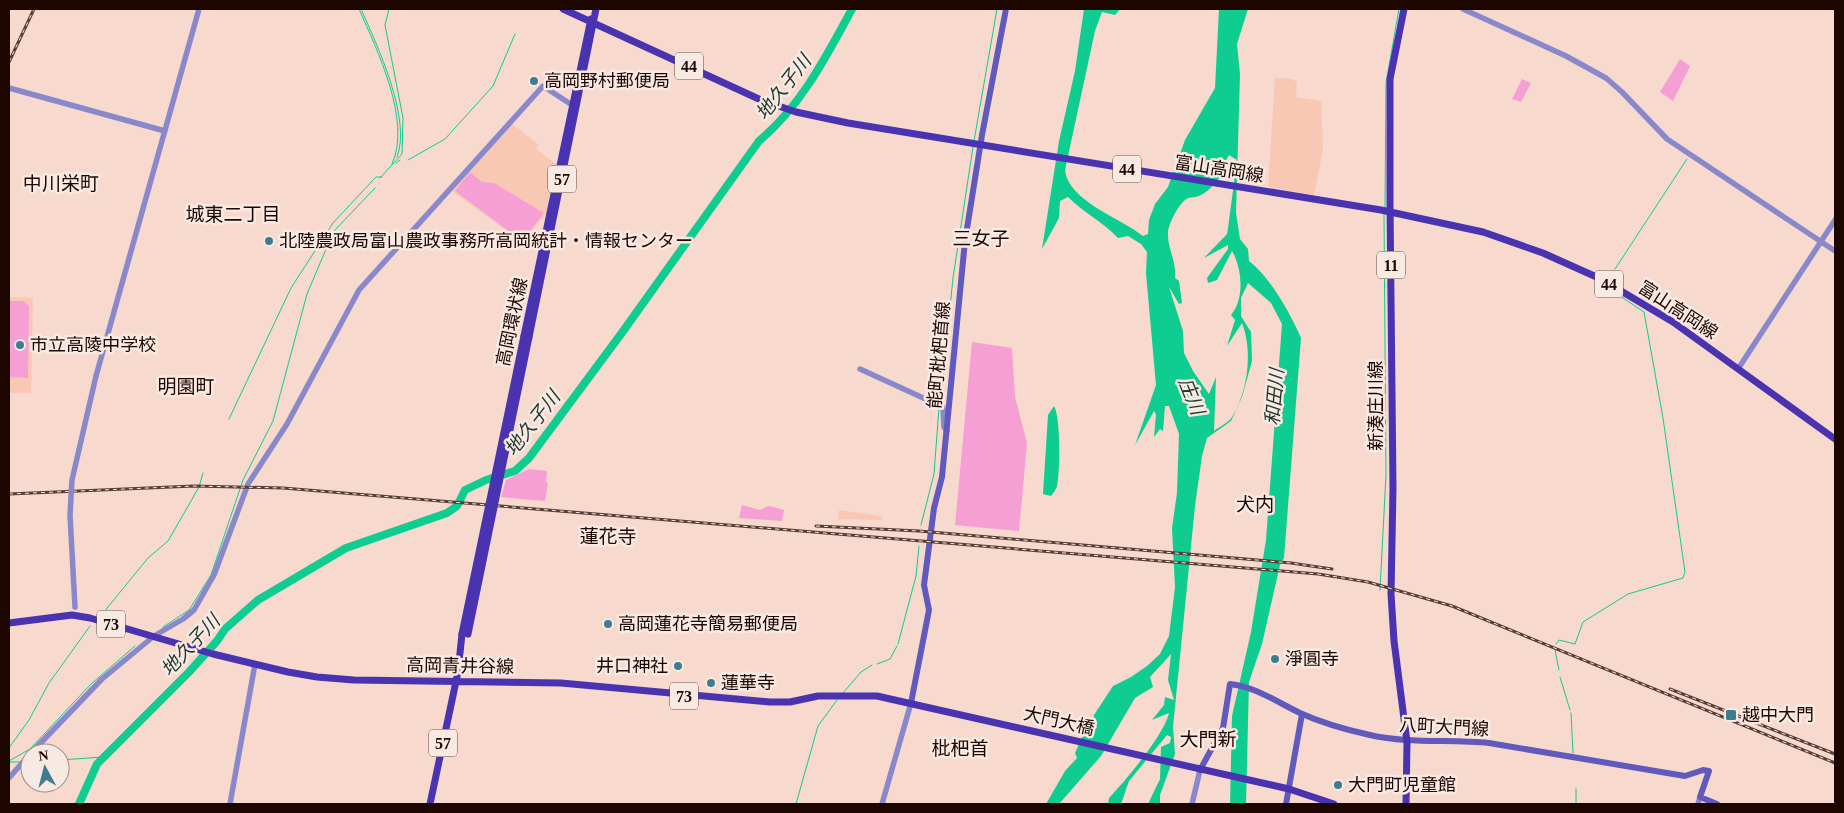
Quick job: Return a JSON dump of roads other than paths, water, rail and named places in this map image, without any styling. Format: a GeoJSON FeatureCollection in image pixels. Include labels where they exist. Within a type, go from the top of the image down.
{"type":"FeatureCollection","features":[{"type":"Feature","properties":{"kind":"main road","name":"富山高岡線"},"geometry":{"type":"LineString","coordinates":[[563,9],[783,108],[796,112],[848,123],[1381,210],[1483,232],[1571,264],[1649,306],[1835,439]]}},
{"type":"Feature","properties":{"kind":"main road","name":"高岡環状線"},"geometry":{"type":"LineString","coordinates":[[430,804],[596,9]]}},
{"type":"Feature","properties":{"kind":"main road","name":"能町枇杷首線"},"geometry":{"type":"LineString","coordinates":[[914,704],[928,610],[924,585],[947,431],[976,144],[1006,9]]}},
{"type":"Feature","properties":{"kind":"main road","name":"新湊庄川線"},"geometry":{"type":"LineString","coordinates":[[1404,9],[1390,79],[1390,213],[1393,488],[1391,594],[1394,641],[1407,742],[1406,804]]}},
{"type":"Feature","properties":{"kind":"main road","name":"高岡青井谷線"},"geometry":{"type":"LineString","coordinates":[[9,623],[74,611],[213,654],[317,677],[354,680],[560,683],[770,702],[790,702],[818,696],[877,696],[914,704]]}},
{"type":"Feature","properties":{"kind":"main road","name":"八町大門線"},"geometry":{"type":"LineString","coordinates":[[1196,769],[1222,728],[1230,684],[1232,684],[1254,690],[1302,714],[1370,735],[1407,742],[1462,740],[1488,743],[1685,776],[1703,770],[1710,771],[1700,797]]}},
{"type":"Feature","properties":{"kind":"main road","name":"大門大橋"},"geometry":{"type":"LineString","coordinates":[[914,704],[1196,769]]}},
{"type":"Feature","properties":{"kind":"main road"},"geometry":{"type":"LineString","coordinates":[[1286,804],[1302,714]]}},
{"type":"Feature","properties":{"kind":"main road","name":"73"},"geometry":{"type":"LineString","coordinates":[[1196,769],[1289,788],[1334,804]]}},
{"type":"Feature","properties":{"kind":"main road"},"geometry":{"type":"LineString","coordinates":[[1700,797],[1717,804]]}},
{"type":"Feature","properties":{"kind":"street"},"geometry":{"type":"LineString","coordinates":[[74,611],[70,515],[72,480],[96,376],[199,9]]}},
{"type":"Feature","properties":{"kind":"street"},"geometry":{"type":"LineString","coordinates":[[1463,9],[1565,55],[1599,74],[1622,92],[1667,139],[1835,251]]}},
{"type":"Feature","properties":{"kind":"street"},"geometry":{"type":"LineString","coordinates":[[41,743],[102,679],[154,636],[183,619],[194,610],[217,568],[248,484],[287,424],[359,290],[543,86],[575,107]]}},
{"type":"Feature","properties":{"kind":"street"},"geometry":{"type":"LineString","coordinates":[[9,88],[165,131]]}},
{"type":"Feature","properties":{"kind":"street"},"geometry":{"type":"LineString","coordinates":[[1738,369],[1835,220]]}},
{"type":"Feature","properties":{"kind":"street"},"geometry":{"type":"LineString","coordinates":[[860,369],[941,406],[944,428],[947,431]]}},
{"type":"Feature","properties":{"kind":"street"},"geometry":{"type":"LineString","coordinates":[[230,804],[255,664]]}},
{"type":"Feature","properties":{"kind":"street"},"geometry":{"type":"LineString","coordinates":[[882,804],[914,704]]}},
{"type":"Feature","properties":{"kind":"street"},"geometry":{"type":"LineString","coordinates":[[9,778],[20,764]]}},
{"type":"Feature","properties":{"kind":"street"},"geometry":{"type":"LineString","coordinates":[[1192,804],[1196,769]]}},
{"type":"Feature","properties":{"kind":"street"},"geometry":{"type":"LineString","coordinates":[[1698,804],[1700,797]]}},
{"type":"Feature","properties":{"kind":"water","name":"庄川"},"geometry":{"type":"Polygon","coordinates":[[[1084,9],[1120,9],[1115,15],[1102,12],[1095,31],[1065,170],[1068,181],[1085,200],[1143,236],[1148,234],[1149,220],[1155,204],[1168,187],[1185,140],[1215,88],[1219,9],[1248,9],[1237,44],[1240,74],[1236,213],[1240,239],[1248,249],[1249,261],[1272,286],[1301,338],[1284,558],[1280,565],[1262,644],[1249,682],[1246,804],[1230,804],[1232,716],[1251,632],[1266,540],[1282,324],[1271,303],[1248,283],[1241,298],[1241,316],[1251,332],[1252,361],[1242,397],[1231,421],[1207,438],[1202,456],[1195,506],[1173,727],[1175,754],[1160,795],[1160,804],[1148,804],[1160,779],[1161,747],[1170,743],[1171,737],[1167,735],[1129,781],[1121,804],[1108,804],[1109,798],[1144,757],[1166,722],[1169,713],[1152,720],[1164,705],[1165,697],[1174,700],[1168,680],[1171,654],[1150,677],[1153,687],[1135,698],[1101,756],[1059,804],[1046,804],[1065,771],[1077,758],[1075,753],[1082,737],[1093,722],[1094,715],[1113,686],[1131,677],[1160,654],[1169,636],[1175,587],[1172,528],[1177,493],[1179,434],[1169,406],[1165,406],[1163,431],[1160,429],[1154,437],[1156,414],[1154,411],[1135,445],[1156,385],[1146,273],[1147,252],[1141,244],[1128,236],[1118,238],[1068,197],[1060,201],[1059,218],[1042,249],[1059,141],[1075,71],[1084,9]],[[1229,155],[1224,164],[1226,168],[1211,188],[1199,196],[1187,198],[1182,203],[1172,220],[1168,232],[1175,266],[1175,278],[1179,281],[1182,303],[1179,304],[1169,287],[1183,331],[1184,353],[1193,371],[1209,394],[1216,377],[1214,431],[1232,417],[1242,395],[1247,371],[1247,346],[1242,323],[1227,346],[1235,320],[1231,315],[1240,292],[1240,275],[1235,258],[1232,251],[1217,280],[1208,283],[1207,278],[1228,249],[1228,245],[1204,258],[1227,234],[1237,160],[1229,155]]]}},
{"type":"Feature","properties":{"kind":"water"},"geometry":{"type":"Polygon","coordinates":[[[1054,406],[1058,422],[1059,458],[1057,486],[1051,496],[1043,494],[1048,415],[1054,406]]]}},
{"type":"Feature","properties":{"kind":"waterway"},"geometry":{"type":"LineString","coordinates":[[359,9],[383,65],[395,107],[398,127],[397,147],[392,164]]}},
{"type":"Feature","properties":{"kind":"waterway"},"geometry":{"type":"LineString","coordinates":[[361,9],[391,82],[400,123],[400,141],[397,157]]}},
{"type":"Feature","properties":{"kind":"waterway"},"geometry":{"type":"LineString","coordinates":[[380,178],[402,154],[403,118],[385,25],[389,9]]}},
{"type":"Feature","properties":{"kind":"waterway","name":"地久子川"},"geometry":{"type":"LineString","coordinates":[[79,804],[97,764],[189,672],[217,641],[225,629],[258,600],[346,548],[447,513],[457,506],[465,490],[486,480],[515,471],[529,458],[621,334],[759,141],[800,97],[812,80],[852,9]]}},
{"type":"Feature","properties":{"kind":"waterway"},"geometry":{"type":"LineString","coordinates":[[974,141],[997,9]]}},
{"type":"Feature","properties":{"kind":"waterway"},"geometry":{"type":"LineString","coordinates":[[1385,207],[1386,83],[1399,9]]}},
{"type":"Feature","properties":{"kind":"waterway"},"geometry":{"type":"LineString","coordinates":[[408,160],[445,139],[493,86],[515,34]]}},
{"type":"Feature","properties":{"kind":"waterway"},"geometry":{"type":"LineString","coordinates":[[940,404],[953,278],[973,147]]}},
{"type":"Feature","properties":{"kind":"waterway"},"geometry":{"type":"LineString","coordinates":[[1615,269],[1687,159]]}},
{"type":"Feature","properties":{"kind":"waterway"},"geometry":{"type":"LineString","coordinates":[[396,163],[400,160]]}},
{"type":"Feature","properties":{"kind":"waterway"},"geometry":{"type":"LineString","coordinates":[[229,419],[291,288],[333,223],[376,177],[382,177]]}},
{"type":"Feature","properties":{"kind":"waterway"},"geometry":{"type":"LineString","coordinates":[[163,627],[189,610],[211,575],[243,480],[273,421],[307,294],[329,242],[335,230],[375,188]]}},
{"type":"Feature","properties":{"kind":"waterway"},"geometry":{"type":"LineString","coordinates":[[1380,590],[1386,475],[1384,213]]}},
{"type":"Feature","properties":{"kind":"waterway"},"geometry":{"type":"LineString","coordinates":[[1556,644],[1559,640],[1575,644],[1583,622],[1628,594],[1683,578],[1685,572],[1663,418],[1644,312],[1605,286]]}},
{"type":"Feature","properties":{"kind":"waterway"},"geometry":{"type":"LineString","coordinates":[[921,525],[934,474],[939,408]]}},
{"type":"Feature","properties":{"kind":"waterway"},"geometry":{"type":"LineString","coordinates":[[103,613],[148,558],[168,541],[199,487],[203,473]]}},
{"type":"Feature","properties":{"kind":"waterway"},"geometry":{"type":"LineString","coordinates":[[898,644],[916,576],[919,546]]}},
{"type":"Feature","properties":{"kind":"waterway"},"geometry":{"type":"LineString","coordinates":[[9,748],[29,720],[49,683],[90,626]]}},
{"type":"Feature","properties":{"kind":"waterway"},"geometry":{"type":"LineString","coordinates":[[9,761],[30,749],[91,684],[135,646]]}},
{"type":"Feature","properties":{"kind":"waterway"},"geometry":{"type":"LineString","coordinates":[[877,664],[890,659],[897,646]]}},
{"type":"Feature","properties":{"kind":"waterway"},"geometry":{"type":"LineString","coordinates":[[1555,650],[1559,670]]}},
{"type":"Feature","properties":{"kind":"waterway"},"geometry":{"type":"LineString","coordinates":[[843,693],[861,672],[872,665]]}},
{"type":"Feature","properties":{"kind":"waterway"},"geometry":{"type":"LineString","coordinates":[[1560,677],[1570,710]]}},
{"type":"Feature","properties":{"kind":"waterway"},"geometry":{"type":"LineString","coordinates":[[796,804],[818,726],[837,700]]}},
{"type":"Feature","properties":{"kind":"waterway"},"geometry":{"type":"LineString","coordinates":[[1571,713],[1573,753]]}},
{"type":"Feature","properties":{"kind":"waterway"},"geometry":{"type":"LineString","coordinates":[[70,759],[103,757]]}},
{"type":"Feature","properties":{"kind":"waterway"},"geometry":{"type":"LineString","coordinates":[[9,762],[20,762]]}},
{"type":"Feature","properties":{"kind":"waterway"},"geometry":{"type":"LineString","coordinates":[[1576,789],[1576,804]]}},
{"type":"Feature","properties":{"kind":"railway"},"geometry":{"type":"LineString","coordinates":[[9,62],[34,9]]}},
{"type":"Feature","properties":{"kind":"railway"},"geometry":{"type":"LineString","coordinates":[[9,494],[194,486],[283,488],[1318,574],[1368,582],[1452,606],[1835,763]]}},
{"type":"Feature","properties":{"kind":"railway"},"geometry":{"type":"LineString","coordinates":[[816,526],[919,531],[1291,563],[1332,569]]}},
{"type":"Feature","properties":{"kind":"railway"},"geometry":{"type":"LineString","coordinates":[[1670,689],[1835,754]]}},
{"type":"Feature","properties":{"kind":"place","name":"高岡野村郵便局"},"geometry":{"type":"Point","coordinates":[534,81]}},
{"type":"Feature","properties":{"kind":"place","name":"北陸農政局富山農政事務所高岡統計・情報センター"},"geometry":{"type":"Point","coordinates":[269,241]}},
{"type":"Feature","properties":{"kind":"place","name":"市立高陵中学校"},"geometry":{"type":"Point","coordinates":[20,345]}},
{"type":"Feature","properties":{"kind":"place","name":"高岡蓮花寺簡易郵便局"},"geometry":{"type":"Point","coordinates":[608,624]}},
{"type":"Feature","properties":{"kind":"place","name":"淨圓寺"},"geometry":{"type":"Point","coordinates":[1275,659]}},
{"type":"Feature","properties":{"kind":"place","name":"井口神社"},"geometry":{"type":"Point","coordinates":[678,666]}},
{"type":"Feature","properties":{"kind":"place","name":"蓮華寺"},"geometry":{"type":"Point","coordinates":[711,683]}},
{"type":"Feature","properties":{"kind":"place","name":"越中大門"},"geometry":{"type":"Point","coordinates":[1731,715]}},
{"type":"Feature","properties":{"kind":"place","name":"大門町児童館"},"geometry":{"type":"Point","coordinates":[1338,785]}},
{"type":"Feature","properties":{"kind":"district","name":"中川栄町"},"geometry":{"type":"Point","coordinates":[61,183]}},
{"type":"Feature","properties":{"kind":"district","name":"城東二丁目"},"geometry":{"type":"Point","coordinates":[233,214]}},
{"type":"Feature","properties":{"kind":"district","name":"三女子"},"geometry":{"type":"Point","coordinates":[981,238]}},
{"type":"Feature","properties":{"kind":"district","name":"明園町"},"geometry":{"type":"Point","coordinates":[186,386]}},
{"type":"Feature","properties":{"kind":"district","name":"犬内"},"geometry":{"type":"Point","coordinates":[1255,504]}},
{"type":"Feature","properties":{"kind":"district","name":"蓮花寺"},"geometry":{"type":"Point","coordinates":[608,536]}},
{"type":"Feature","properties":{"kind":"district","name":"大門新"},"geometry":{"type":"Point","coordinates":[1208,739]}},
{"type":"Feature","properties":{"kind":"district","name":"枇杷首"},"geometry":{"type":"Point","coordinates":[960,748]}},
{"type":"Feature","properties":{"kind":"water label","name":"和田川"},"geometry":{"type":"Point","coordinates":[1274,397]}}]}
